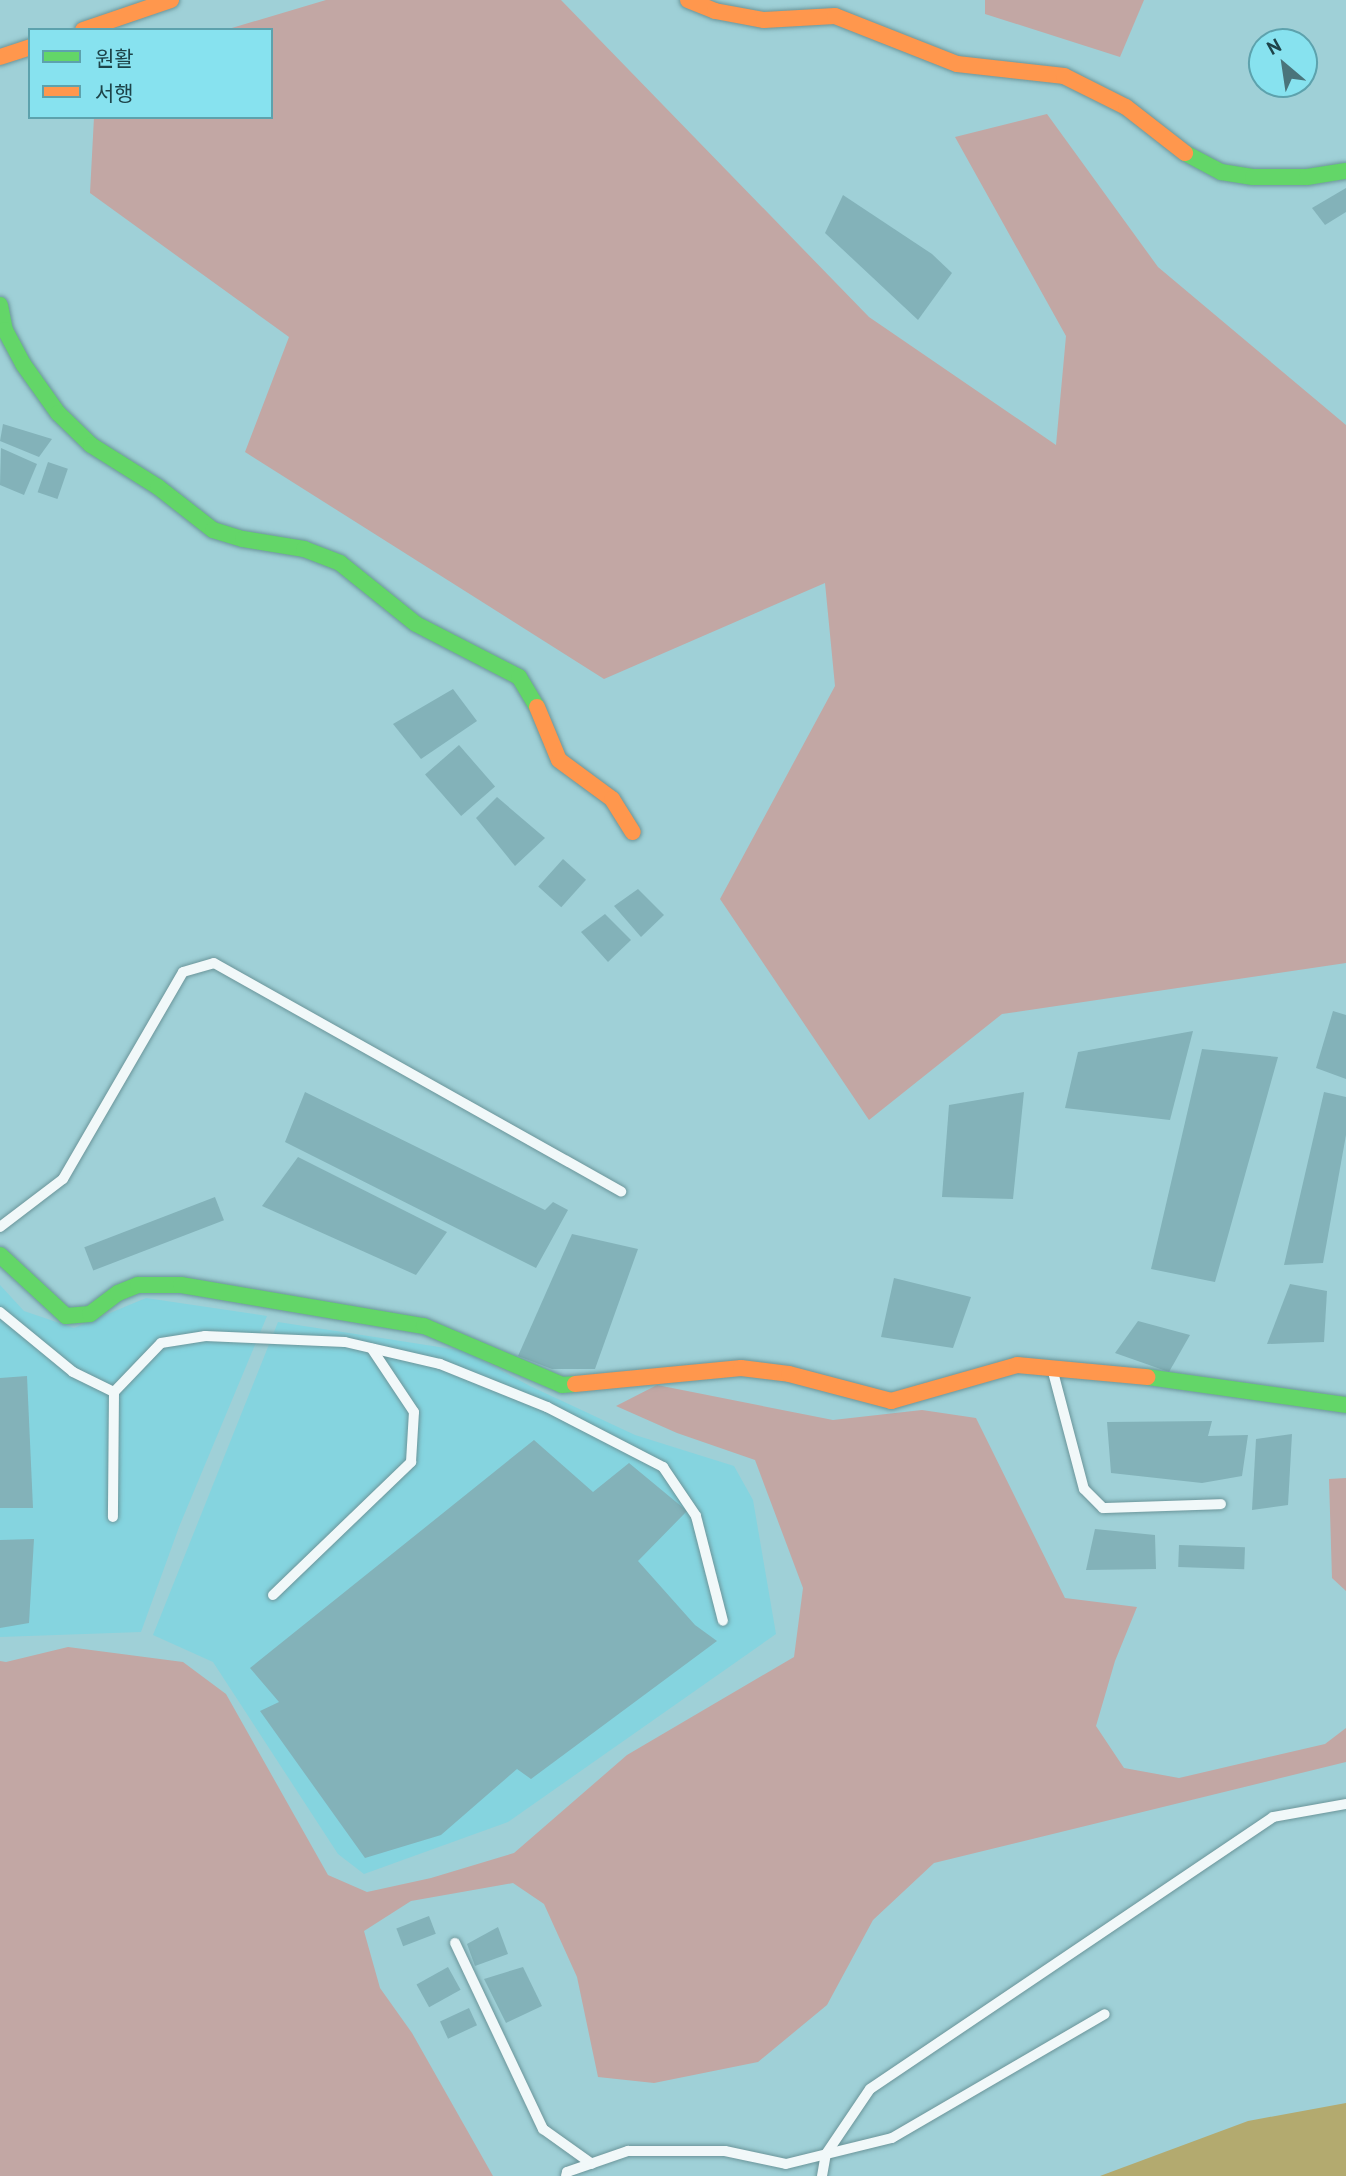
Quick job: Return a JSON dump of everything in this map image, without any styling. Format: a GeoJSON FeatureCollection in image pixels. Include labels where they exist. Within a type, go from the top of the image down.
{"type":"FeatureCollection","features":[{"type":"Feature","properties":{"kind":"street"},"geometry":{"type":"LineString","coordinates":[[89,28],[171,0]]}},
{"type":"Feature","properties":{"kind":"street"},"geometry":{"type":"LineString","coordinates":[[688,0],[715,11],[764,20],[835,16],[957,64],[1064,76],[1126,107],[1175,147],[1221,172],[1253,177],[1307,177],[1346,171]]}},
{"type":"Feature","properties":{"kind":"street"},"geometry":{"type":"LineString","coordinates":[[0,57],[28,48]]}},
{"type":"Feature","properties":{"kind":"street"},"geometry":{"type":"LineString","coordinates":[[0,305],[5,330],[23,364],[58,413],[91,445],[158,487],[213,530],[243,539],[304,549],[340,563],[416,624],[519,677],[535,703],[559,760],[612,799],[633,832]]}},
{"type":"Feature","properties":{"kind":"street"},"geometry":{"type":"LineString","coordinates":[[0,1255],[66,1316],[90,1314],[118,1293],[138,1285],[181,1284],[424,1326],[562,1385],[741,1368],[789,1374],[891,1401],[1017,1365],[1198,1382],[1346,1405]]}},
{"type":"Feature","properties":{"kind":"lane"},"geometry":{"type":"LineString","coordinates":[[0,1227],[63,1179],[183,972],[214,963],[621,1191]]}},
{"type":"Feature","properties":{"kind":"lane"},"geometry":{"type":"LineString","coordinates":[[0,1312],[73,1372],[114,1392]]}},
{"type":"Feature","properties":{"kind":"lane"},"geometry":{"type":"LineString","coordinates":[[113,1517],[114,1392],[161,1343],[205,1336],[345,1342],[440,1364],[535,1402],[663,1467],[696,1516],[723,1621]]}},
{"type":"Feature","properties":{"kind":"lane"},"geometry":{"type":"LineString","coordinates":[[273,1595],[411,1462],[414,1412],[372,1349]]}},
{"type":"Feature","properties":{"kind":"lane"},"geometry":{"type":"LineString","coordinates":[[1052,1368],[1084,1489],[1103,1508],[1220,1504]]}},
{"type":"Feature","properties":{"kind":"lane"},"geometry":{"type":"LineString","coordinates":[[822,2176],[826,2154],[870,2089],[1272,1817],[1346,1804]]}},
{"type":"Feature","properties":{"kind":"lane"},"geometry":{"type":"LineString","coordinates":[[455,1943],[543,2129],[592,2164]]}},
{"type":"Feature","properties":{"kind":"lane"},"geometry":{"type":"LineString","coordinates":[[566,2176],[567,2172],[628,2151],[725,2151],[786,2164],[892,2138],[1105,2014]]}},
{"type":"Feature","properties":{"kind":"shaded area"},"geometry":{"type":"Polygon","coordinates":[[[326,0],[561,0],[869,317],[1056,445],[1066,336],[955,137],[1047,114],[1158,267],[1346,425],[1346,963],[1002,1014],[869,1120],[720,899],[835,686],[825,583],[604,679],[245,452],[289,337],[90,193],[94,119],[273,119],[273,28],[232,28],[326,0]]]}},
{"type":"Feature","properties":{"kind":"shaded area"},"geometry":{"type":"Polygon","coordinates":[[[985,0],[1144,0],[1120,57],[985,14],[985,0]]]}},
{"type":"Feature","properties":{"kind":"shaded area"},"geometry":{"type":"Polygon","coordinates":[[[0,1285],[24,1311],[74,1328],[146,1298],[267,1316],[179,1527],[141,1632],[0,1637],[0,1285]]]}},
{"type":"Feature","properties":{"kind":"shaded area"},"geometry":{"type":"Polygon","coordinates":[[[278,1322],[465,1351],[530,1386],[635,1435],[734,1466],[753,1500],[776,1634],[508,1822],[364,1874],[338,1854],[213,1662],[153,1635],[278,1322]]]}},
{"type":"Feature","properties":{"kind":"shaded area"},"geometry":{"type":"Polygon","coordinates":[[[657,1385],[833,1420],[922,1410],[976,1418],[1065,1598],[1137,1607],[1115,1661],[1096,1726],[1124,1768],[1179,1778],[1325,1744],[1346,1728],[1346,1762],[934,1863],[873,1920],[827,2005],[758,2062],[654,2083],[598,2077],[577,1977],[544,1904],[513,1883],[411,1901],[364,1931],[380,1988],[412,2033],[493,2176],[0,2176],[0,1661],[6,1662],[68,1647],[183,1662],[226,1694],[328,1875],[367,1892],[431,1878],[514,1853],[627,1755],[794,1657],[803,1588],[755,1460],[677,1433],[616,1406],[657,1385]]]}},
{"type":"Feature","properties":{"kind":"shaded area"},"geometry":{"type":"Polygon","coordinates":[[[1346,1478],[1346,1591],[1332,1578],[1329,1479],[1346,1478]]]}},
{"type":"Feature","properties":{"kind":"shaded area"},"geometry":{"type":"Polygon","coordinates":[[[1346,2103],[1346,2176],[1100,2176],[1248,2121],[1346,2103]]]}},
{"type":"Feature","properties":{"kind":"building"},"geometry":{"type":"Polygon","coordinates":[[[1346,188],[1346,212],[1325,225],[1312,208],[1346,188]]]}},
{"type":"Feature","properties":{"kind":"building"},"geometry":{"type":"Polygon","coordinates":[[[843,195],[932,254],[952,273],[918,320],[825,233],[843,195]]]}},
{"type":"Feature","properties":{"kind":"building"},"geometry":{"type":"Polygon","coordinates":[[[3,424],[52,439],[39,457],[0,441],[3,424]]]}},
{"type":"Feature","properties":{"kind":"building"},"geometry":{"type":"Polygon","coordinates":[[[1,448],[37,464],[24,495],[0,485],[1,448]]]}},
{"type":"Feature","properties":{"kind":"building"},"geometry":{"type":"Polygon","coordinates":[[[48,462],[68,469],[57,499],[38,492],[48,462]]]}},
{"type":"Feature","properties":{"kind":"building"},"geometry":{"type":"Polygon","coordinates":[[[453,689],[477,721],[421,759],[393,724],[453,689]]]}},
{"type":"Feature","properties":{"kind":"building"},"geometry":{"type":"Polygon","coordinates":[[[459,745],[495,787],[461,816],[425,775],[459,745]]]}},
{"type":"Feature","properties":{"kind":"building"},"geometry":{"type":"Polygon","coordinates":[[[497,797],[545,838],[515,866],[476,818],[497,797]]]}},
{"type":"Feature","properties":{"kind":"building"},"geometry":{"type":"Polygon","coordinates":[[[563,859],[586,880],[561,907],[538,886],[563,859]]]}},
{"type":"Feature","properties":{"kind":"building"},"geometry":{"type":"Polygon","coordinates":[[[638,889],[664,915],[641,937],[614,906],[638,889]]]}},
{"type":"Feature","properties":{"kind":"building"},"geometry":{"type":"Polygon","coordinates":[[[605,914],[631,940],[608,962],[581,932],[605,914]]]}},
{"type":"Feature","properties":{"kind":"building"},"geometry":{"type":"Polygon","coordinates":[[[1333,1011],[1346,1015],[1346,1079],[1316,1068],[1333,1011]]]}},
{"type":"Feature","properties":{"kind":"building"},"geometry":{"type":"Polygon","coordinates":[[[1193,1031],[1170,1120],[1065,1108],[1078,1052],[1193,1031]]]}},
{"type":"Feature","properties":{"kind":"building"},"geometry":{"type":"Polygon","coordinates":[[[1202,1049],[1278,1057],[1215,1282],[1151,1269],[1202,1049]]]}},
{"type":"Feature","properties":{"kind":"building"},"geometry":{"type":"Polygon","coordinates":[[[305,1092],[545,1210],[553,1202],[568,1210],[536,1268],[285,1142],[305,1092]]]}},
{"type":"Feature","properties":{"kind":"building"},"geometry":{"type":"Polygon","coordinates":[[[1024,1092],[1013,1199],[942,1197],[949,1105],[1024,1092]]]}},
{"type":"Feature","properties":{"kind":"building"},"geometry":{"type":"Polygon","coordinates":[[[1324,1092],[1346,1097],[1346,1135],[1323,1263],[1284,1265],[1324,1092]]]}},
{"type":"Feature","properties":{"kind":"building"},"geometry":{"type":"Polygon","coordinates":[[[298,1157],[447,1232],[416,1275],[262,1206],[298,1157]]]}},
{"type":"Feature","properties":{"kind":"building"},"geometry":{"type":"Polygon","coordinates":[[[215,1197],[224,1220],[93,1271],[84,1247],[215,1197]]]}},
{"type":"Feature","properties":{"kind":"building"},"geometry":{"type":"Polygon","coordinates":[[[572,1234],[638,1249],[595,1369],[552,1369],[518,1356],[572,1234]]]}},
{"type":"Feature","properties":{"kind":"building"},"geometry":{"type":"Polygon","coordinates":[[[894,1278],[971,1297],[953,1348],[881,1337],[894,1278]]]}},
{"type":"Feature","properties":{"kind":"building"},"geometry":{"type":"Polygon","coordinates":[[[1290,1284],[1327,1291],[1324,1342],[1267,1344],[1290,1284]]]}},
{"type":"Feature","properties":{"kind":"building"},"geometry":{"type":"Polygon","coordinates":[[[1138,1321],[1190,1335],[1169,1372],[1115,1353],[1138,1321]]]}},
{"type":"Feature","properties":{"kind":"building"},"geometry":{"type":"Polygon","coordinates":[[[27,1376],[33,1508],[0,1508],[0,1378],[27,1376]]]}},
{"type":"Feature","properties":{"kind":"building"},"geometry":{"type":"Polygon","coordinates":[[[1212,1421],[1208,1436],[1248,1435],[1242,1476],[1202,1483],[1111,1473],[1107,1422],[1212,1421]]]}},
{"type":"Feature","properties":{"kind":"building"},"geometry":{"type":"Polygon","coordinates":[[[1292,1434],[1288,1505],[1252,1510],[1256,1439],[1292,1434]]]}},
{"type":"Feature","properties":{"kind":"building"},"geometry":{"type":"Polygon","coordinates":[[[534,1440],[593,1492],[629,1463],[687,1511],[638,1561],[695,1625],[717,1641],[531,1779],[517,1769],[441,1835],[365,1858],[260,1711],[279,1702],[250,1668],[534,1440]]]}},
{"type":"Feature","properties":{"kind":"building"},"geometry":{"type":"Polygon","coordinates":[[[1095,1529],[1155,1535],[1156,1569],[1086,1570],[1095,1529]]]}},
{"type":"Feature","properties":{"kind":"building"},"geometry":{"type":"Polygon","coordinates":[[[34,1539],[29,1623],[0,1628],[0,1540],[34,1539]]]}},
{"type":"Feature","properties":{"kind":"building"},"geometry":{"type":"Polygon","coordinates":[[[1179,1545],[1245,1547],[1244,1569],[1178,1567],[1179,1545]]]}},
{"type":"Feature","properties":{"kind":"building"},"geometry":{"type":"Polygon","coordinates":[[[429,1916],[436,1934],[403,1946],[396,1929],[429,1916]]]}},
{"type":"Feature","properties":{"kind":"building"},"geometry":{"type":"Polygon","coordinates":[[[498,1927],[508,1954],[475,1966],[467,1944],[498,1927]]]}},
{"type":"Feature","properties":{"kind":"building"},"geometry":{"type":"Polygon","coordinates":[[[448,1967],[461,1990],[429,2007],[417,1984],[448,1967]]]}},
{"type":"Feature","properties":{"kind":"building"},"geometry":{"type":"Polygon","coordinates":[[[523,1967],[542,2006],[506,2023],[484,1979],[523,1967]]]}},
{"type":"Feature","properties":{"kind":"building"},"geometry":{"type":"Polygon","coordinates":[[[469,2008],[477,2025],[448,2039],[440,2022],[469,2008]]]}},
{"type":"Feature","properties":{"kind":"traffic: fast"},"geometry":{"type":"LineString","coordinates":[[1185,153],[1221,172],[1253,177],[1307,177],[1346,171]]}},
{"type":"Feature","properties":{"kind":"traffic: fast"},"geometry":{"type":"LineString","coordinates":[[0,305],[5,330],[23,364],[58,413],[91,445],[158,487],[213,530],[243,539],[304,549],[340,563],[416,624],[519,677],[537,707]]}},
{"type":"Feature","properties":{"kind":"traffic: fast"},"geometry":{"type":"LineString","coordinates":[[0,1255],[66,1316],[90,1314],[118,1293],[138,1285],[181,1285],[424,1326],[562,1385],[575,1384]]}},
{"type":"Feature","properties":{"kind":"traffic: fast"},"geometry":{"type":"LineString","coordinates":[[1147,1377],[1346,1405]]}},
{"type":"Feature","properties":{"kind":"traffic: slow"},"geometry":{"type":"LineString","coordinates":[[89,28],[171,0]]}},
{"type":"Feature","properties":{"kind":"traffic: slow"},"geometry":{"type":"LineString","coordinates":[[688,0],[715,11],[764,20],[835,16],[957,64],[1064,76],[1126,107],[1185,153]]}},
{"type":"Feature","properties":{"kind":"traffic: slow"},"geometry":{"type":"LineString","coordinates":[[0,57],[28,48]]}},
{"type":"Feature","properties":{"kind":"traffic: slow"},"geometry":{"type":"LineString","coordinates":[[537,707],[559,760],[612,799],[633,832]]}},
{"type":"Feature","properties":{"kind":"traffic: slow"},"geometry":{"type":"LineString","coordinates":[[575,1384],[741,1368],[789,1374],[891,1401],[1017,1365],[1147,1377]]}}]}
